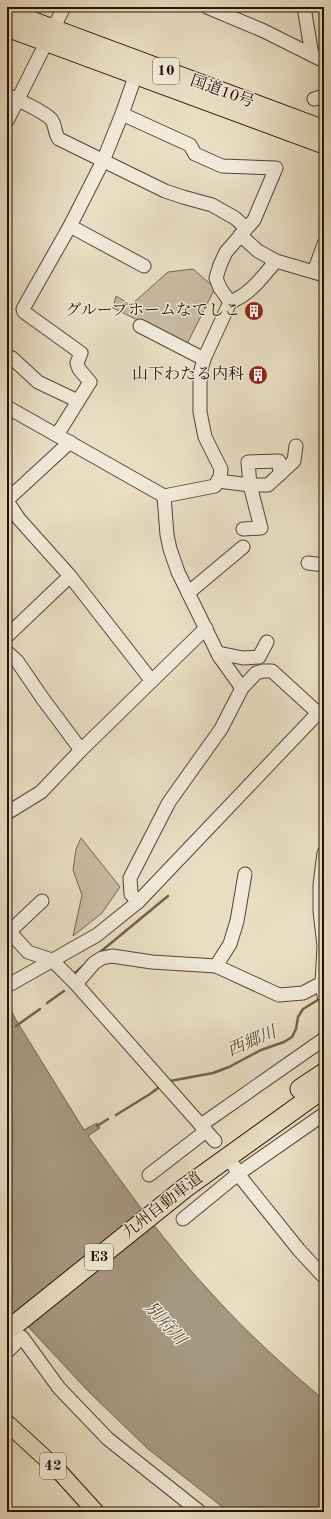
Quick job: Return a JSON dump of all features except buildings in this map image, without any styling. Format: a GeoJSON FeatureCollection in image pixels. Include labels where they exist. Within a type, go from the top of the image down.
{"type":"FeatureCollection","features":[{"type":"Feature","properties":{"kind":"highway","name":"国道10号"},"geometry":{"type":"LineString","coordinates":[[7,12],[50,35],[136,74],[324,144]]}},
{"type":"Feature","properties":{"kind":"highway","name":"国道10号"},"geometry":{"type":"LineString","coordinates":[[7,26],[50,35],[324,130]]}},
{"type":"Feature","properties":{"kind":"highway","name":"九州自動車道"},"geometry":{"type":"LineString","coordinates":[[9,1324],[290,1096],[324,1073]]}},
{"type":"Feature","properties":{"kind":"highway","name":"九州自動車道"},"geometry":{"type":"LineString","coordinates":[[180,1184],[324,1088]]}},
{"type":"Feature","properties":{"kind":"main road","name":"42"},"geometry":{"type":"LineString","coordinates":[[7,1423],[57,1469],[96,1512]]}},
{"type":"Feature","properties":{"kind":"street"},"geometry":{"type":"LineString","coordinates":[[7,121],[12,97],[50,35],[64,7]]}},
{"type":"Feature","properties":{"kind":"street"},"geometry":{"type":"LineString","coordinates":[[208,7],[264,31],[324,61]]}},
{"type":"Feature","properties":{"kind":"street"},"geometry":{"type":"LineString","coordinates":[[304,7],[312,54]]}},
{"type":"Feature","properties":{"kind":"street"},"geometry":{"type":"LineString","coordinates":[[57,435],[90,382],[79,369],[77,363],[81,353],[24,312],[23,309],[70,226],[103,161],[136,74]]}},
{"type":"Feature","properties":{"kind":"street"},"geometry":{"type":"LineString","coordinates":[[12,97],[50,119],[59,139],[165,190],[212,205],[235,218],[243,232],[258,251],[276,261],[319,273],[324,244]]}},
{"type":"Feature","properties":{"kind":"street"},"geometry":{"type":"LineString","coordinates":[[122,114],[190,144],[195,154],[222,166],[276,168],[254,220],[226,252],[220,265],[216,278],[220,288],[230,302]]}},
{"type":"Feature","properties":{"kind":"street"},"geometry":{"type":"LineString","coordinates":[[70,226],[144,266]]}},
{"type":"Feature","properties":{"kind":"street"},"geometry":{"type":"LineString","coordinates":[[8,410],[70,442],[164,496],[215,486],[221,469],[204,437],[200,412],[200,374],[204,359],[230,302],[238,299],[247,292],[276,261]]}},
{"type":"Feature","properties":{"kind":"street"},"geometry":{"type":"LineString","coordinates":[[140,326],[204,359]]}},
{"type":"Feature","properties":{"kind":"street"},"geometry":{"type":"LineString","coordinates":[[7,356],[12,358],[38,382],[78,401]]}},
{"type":"Feature","properties":{"kind":"street"},"geometry":{"type":"LineString","coordinates":[[70,442],[7,501],[19,519],[70,576],[151,680]]}},
{"type":"Feature","properties":{"kind":"street"},"geometry":{"type":"LineString","coordinates":[[218,481],[250,485],[268,485],[294,461],[296,446]]}},
{"type":"Feature","properties":{"kind":"street"},"geometry":{"type":"LineString","coordinates":[[243,529],[261,528],[250,485],[248,462],[279,461],[280,474]]}},
{"type":"Feature","properties":{"kind":"street"},"geometry":{"type":"LineString","coordinates":[[164,496],[170,549],[188,593],[218,653],[242,688]]}},
{"type":"Feature","properties":{"kind":"street"},"geometry":{"type":"LineString","coordinates":[[188,593],[243,547]]}},
{"type":"Feature","properties":{"kind":"street"},"geometry":{"type":"LineString","coordinates":[[308,563],[324,565]]}},
{"type":"Feature","properties":{"kind":"street"},"geometry":{"type":"LineString","coordinates":[[7,636],[70,576]]}},
{"type":"Feature","properties":{"kind":"street"},"geometry":{"type":"LineString","coordinates":[[7,813],[41,792],[151,680],[206,628]]}},
{"type":"Feature","properties":{"kind":"street"},"geometry":{"type":"LineString","coordinates":[[218,653],[243,658],[259,657],[267,642]]}},
{"type":"Feature","properties":{"kind":"street"},"geometry":{"type":"LineString","coordinates":[[7,652],[17,661],[81,750]]}},
{"type":"Feature","properties":{"kind":"street"},"geometry":{"type":"LineString","coordinates":[[7,986],[97,935],[138,902],[321,711],[272,671],[262,671],[256,673],[242,688],[221,729],[169,802],[130,878],[131,894],[138,902]]}},
{"type":"Feature","properties":{"kind":"street"},"geometry":{"type":"LineString","coordinates":[[76,984],[94,963],[102,958],[112,956],[152,962],[216,966],[279,995],[291,995],[323,990],[324,946],[320,911],[320,885],[324,853]]}},
{"type":"Feature","properties":{"kind":"street"},"geometry":{"type":"LineString","coordinates":[[216,966],[230,944],[238,921],[245,874]]}},
{"type":"Feature","properties":{"kind":"street"},"geometry":{"type":"LineString","coordinates":[[42,901],[8,930],[28,952],[52,960],[76,984],[214,1141]]}},
{"type":"Feature","properties":{"kind":"street"},"geometry":{"type":"LineString","coordinates":[[149,1175],[203,1128],[324,1039]]}},
{"type":"Feature","properties":{"kind":"street"},"geometry":{"type":"LineString","coordinates":[[183,1219],[238,1174],[324,1114]]}},
{"type":"Feature","properties":{"kind":"street"},"geometry":{"type":"LineString","coordinates":[[232,1160],[238,1174],[299,1250],[324,1277]]}},
{"type":"Feature","properties":{"kind":"street"},"geometry":{"type":"LineString","coordinates":[[7,1352],[22,1337],[59,1388],[108,1439],[200,1512]]}},
{"type":"Feature","properties":{"kind":"shaded area"},"geometry":{"type":"Polygon","coordinates":[[[193,269],[215,288],[187,344],[113,308],[116,296],[131,305],[168,272],[193,269]]]}},
{"type":"Feature","properties":{"kind":"shaded area"},"geometry":{"type":"Polygon","coordinates":[[[81,838],[120,887],[102,913],[73,936],[82,895],[73,870],[76,849],[81,838]]]}},
{"type":"Feature","properties":{"kind":"water","name":"別府川"},"geometry":{"type":"Polygon","coordinates":[[[7,1002],[16,1020],[84,1130],[97,1123],[100,1128],[88,1136],[163,1237],[238,1322],[280,1362],[324,1400],[324,1512],[229,1512],[148,1449],[88,1391],[7,1304],[7,1002]]]}},
{"type":"Feature","properties":{"kind":"waterway"},"geometry":{"type":"LineString","coordinates":[[99,953],[168,896]]}},
{"type":"Feature","properties":{"kind":"waterway"},"geometry":{"type":"LineString","coordinates":[[76,972],[84,965]]}},
{"type":"Feature","properties":{"kind":"waterway"},"geometry":{"type":"LineString","coordinates":[[47,1003],[64,991]]}},
{"type":"Feature","properties":{"kind":"waterway","name":"西郷川"},"geometry":{"type":"LineString","coordinates":[[170,1081],[213,1073],[229,1067],[261,1050],[284,1042],[292,1037],[296,1029],[298,1017],[303,1009],[321,998]]}},
{"type":"Feature","properties":{"kind":"waterway"},"geometry":{"type":"LineString","coordinates":[[16,1026],[40,1009]]}},
{"type":"Feature","properties":{"kind":"waterway","name":"西郷川"},"geometry":{"type":"LineString","coordinates":[[116,1115],[158,1088]]}},
{"type":"Feature","properties":{"kind":"waterway"},"geometry":{"type":"LineString","coordinates":[[97,1126],[108,1119]]}},
{"type":"Feature","properties":{"kind":"place","name":"グループホームなでしこ"},"geometry":{"type":"Point","coordinates":[254,311]}},
{"type":"Feature","properties":{"kind":"place","name":"山下わたる内科"},"geometry":{"type":"Point","coordinates":[258,375]}}]}
